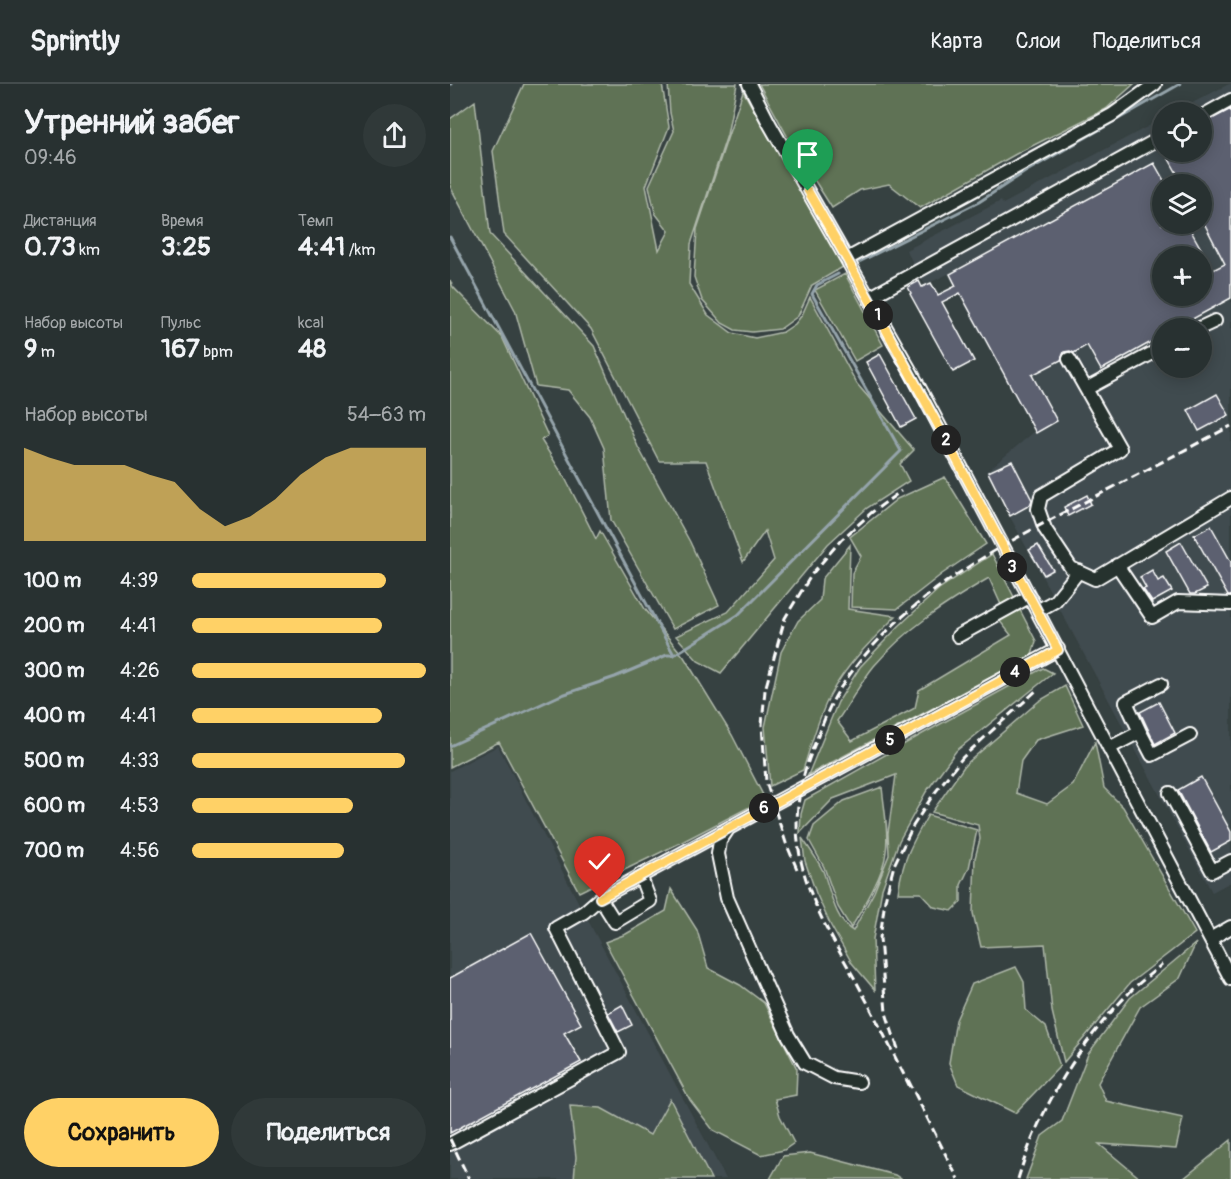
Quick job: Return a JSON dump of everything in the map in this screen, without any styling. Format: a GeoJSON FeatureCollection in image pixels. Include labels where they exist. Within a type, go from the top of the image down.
{"type":"FeatureCollection","features":[{"type":"Feature","properties":{"kind":"street"},"geometry":{"type":"LineString","coordinates":[[749,84],[911,372],[1231,978]]}},
{"type":"Feature","properties":{"kind":"street"},"geometry":{"type":"LineString","coordinates":[[847,259],[1112,115],[1155,84]]}},
{"type":"Feature","properties":{"kind":"street"},"geometry":{"type":"LineString","coordinates":[[1212,110],[1231,100]]}},
{"type":"Feature","properties":{"kind":"street"},"geometry":{"type":"LineString","coordinates":[[869,298],[1152,142]]}},
{"type":"Feature","properties":{"kind":"street"},"geometry":{"type":"LineString","coordinates":[[1086,389],[1152,353]]}},
{"type":"Feature","properties":{"kind":"street"},"geometry":{"type":"LineString","coordinates":[[1069,359],[1120,449],[1041,496],[1038,509],[1045,529],[1071,568],[1095,579],[1231,498]]}},
{"type":"Feature","properties":{"kind":"street"},"geometry":{"type":"LineString","coordinates":[[1117,565],[1152,617],[1178,602],[1231,604]]}},
{"type":"Feature","properties":{"kind":"street"},"geometry":{"type":"LineString","coordinates":[[1037,611],[1055,601],[1079,572]]}},
{"type":"Feature","properties":{"kind":"street"},"geometry":{"type":"LineString","coordinates":[[958,636],[1029,597]]}},
{"type":"Feature","properties":{"kind":"street"},"geometry":{"type":"LineString","coordinates":[[450,1144],[619,1052],[556,928],[584,912],[600,898],[640,875],[1058,650]]}},
{"type":"Feature","properties":{"kind":"street"},"geometry":{"type":"LineString","coordinates":[[1161,684],[1126,702],[1152,755],[1190,735]]}},
{"type":"Feature","properties":{"kind":"street"},"geometry":{"type":"LineString","coordinates":[[1109,748],[1140,732]]}},
{"type":"Feature","properties":{"kind":"street"},"geometry":{"type":"LineString","coordinates":[[1170,793],[1212,872],[1231,861]]}},
{"type":"Feature","properties":{"kind":"street"},"geometry":{"type":"LineString","coordinates":[[728,828],[720,841],[718,854],[727,898],[788,1035],[805,1063],[834,1078],[859,1082]]}},
{"type":"Feature","properties":{"kind":"street"},"geometry":{"type":"LineString","coordinates":[[600,898],[615,922],[650,901],[640,875]]}},
{"type":"Feature","properties":{"kind":"street"},"geometry":{"type":"LineString","coordinates":[[1210,939],[1231,927]]}},
{"type":"Feature","properties":{"kind":"shaded area"},"geometry":{"type":"Polygon","coordinates":[[[1231,84],[1231,882],[1212,892],[986,472],[1034,432],[948,274],[925,285],[906,250],[1001,201],[1003,204],[1152,124],[1152,162],[1212,162],[1212,102],[1194,102],[1231,84]]]}},
{"type":"Feature","properties":{"kind":"shaded area"},"geometry":{"type":"Polygon","coordinates":[[[498,746],[726,1179],[450,1179],[450,771],[498,746]]]}},
{"type":"Feature","properties":{"kind":"green space"},"geometry":{"type":"Polygon","coordinates":[[[524,84],[662,84],[669,127],[646,186],[659,250],[669,231],[655,213],[649,186],[674,131],[668,84],[737,84],[727,135],[691,244],[689,284],[708,315],[732,333],[755,338],[783,332],[795,324],[810,297],[857,384],[914,450],[900,464],[909,481],[867,508],[828,544],[721,673],[698,661],[676,636],[728,612],[774,560],[765,531],[743,562],[706,461],[659,461],[591,329],[504,234],[493,151],[524,84]]]}},
{"type":"Feature","properties":{"kind":"green space"},"geometry":{"type":"Polygon","coordinates":[[[759,84],[1134,84],[1106,109],[1016,154],[920,208],[889,184],[860,190],[832,208],[791,143],[759,84]]]}},
{"type":"Feature","properties":{"kind":"green space"},"geometry":{"type":"Polygon","coordinates":[[[743,91],[843,267],[812,285],[798,316],[780,329],[752,332],[735,330],[722,323],[702,300],[694,277],[697,229],[743,91]]]}},
{"type":"Feature","properties":{"kind":"green space"},"geometry":{"type":"Polygon","coordinates":[[[475,101],[490,234],[594,346],[638,447],[690,542],[719,605],[673,629],[611,520],[604,448],[590,417],[568,390],[536,386],[515,310],[450,186],[450,119],[475,101]]]}},
{"type":"Feature","properties":{"kind":"green space"},"geometry":{"type":"Polygon","coordinates":[[[845,274],[883,345],[855,361],[815,290],[845,274]]]}},
{"type":"Feature","properties":{"kind":"green space"},"geometry":{"type":"Polygon","coordinates":[[[450,280],[453,287],[502,337],[548,436],[541,440],[565,478],[596,539],[600,531],[645,609],[684,657],[732,735],[765,799],[579,892],[499,742],[450,767],[450,280]]]}},
{"type":"Feature","properties":{"kind":"green space"},"geometry":{"type":"Polygon","coordinates":[[[945,477],[986,544],[897,609],[851,607],[852,573],[861,556],[850,537],[897,499],[945,477]]]}},
{"type":"Feature","properties":{"kind":"green space"},"geometry":{"type":"Polygon","coordinates":[[[850,545],[848,609],[896,616],[860,653],[836,684],[822,713],[803,770],[770,786],[765,727],[781,652],[798,621],[820,600],[822,579],[850,545]]]}},
{"type":"Feature","properties":{"kind":"green space"},"geometry":{"type":"Polygon","coordinates":[[[992,554],[1016,601],[1002,607],[989,578],[942,607],[899,640],[874,666],[837,721],[852,741],[915,708],[919,690],[1011,635],[999,620],[1019,608],[1036,641],[1032,655],[808,775],[838,702],[860,667],[940,588],[992,554]]]}},
{"type":"Feature","properties":{"kind":"green space"},"geometry":{"type":"Polygon","coordinates":[[[1043,668],[1053,673],[956,751],[926,792],[899,841],[882,889],[873,939],[875,990],[852,963],[831,926],[805,861],[802,838],[823,871],[837,912],[853,931],[874,892],[889,855],[888,833],[896,775],[833,799],[800,833],[801,814],[805,800],[1043,668]]]}},
{"type":"Feature","properties":{"kind":"green space"},"geometry":{"type":"Polygon","coordinates":[[[1065,686],[1083,725],[1036,740],[1021,761],[1016,793],[1047,804],[1073,785],[1095,742],[1104,788],[1123,807],[1195,933],[1130,983],[1064,1062],[1052,1011],[1045,944],[981,947],[973,913],[975,858],[980,839],[978,825],[932,812],[965,765],[1039,701],[1065,686]]]}},
{"type":"Feature","properties":{"kind":"green space"},"geometry":{"type":"Polygon","coordinates":[[[882,787],[887,836],[886,852],[872,891],[851,928],[838,907],[824,867],[809,840],[814,826],[844,801],[882,787]]]}},
{"type":"Feature","properties":{"kind":"green space"},"geometry":{"type":"Polygon","coordinates":[[[928,815],[977,830],[969,868],[961,885],[961,902],[952,911],[934,907],[921,893],[898,893],[908,852],[928,815]]]}},
{"type":"Feature","properties":{"kind":"green space"},"geometry":{"type":"Polygon","coordinates":[[[671,889],[697,930],[708,968],[740,985],[764,1003],[797,1069],[796,1095],[775,1099],[780,1116],[794,1143],[784,1150],[761,1155],[713,1130],[690,1100],[605,942],[626,934],[666,911],[671,889]]]}},
{"type":"Feature","properties":{"kind":"green space"},"geometry":{"type":"Polygon","coordinates":[[[1196,943],[1180,978],[1140,1007],[1098,1083],[1106,1101],[1183,1118],[1176,1149],[1099,1144],[1141,1179],[1026,1179],[1042,1136],[1062,1121],[1088,1054],[1130,998],[1196,943]]]}},
{"type":"Feature","properties":{"kind":"green space"},"geometry":{"type":"Polygon","coordinates":[[[1016,967],[1024,982],[1026,1010],[1046,1027],[1060,1066],[1015,1113],[958,1085],[949,1063],[956,1020],[972,984],[1016,967]]]}},
{"type":"Feature","properties":{"kind":"green space"},"geometry":{"type":"Polygon","coordinates":[[[670,1099],[711,1179],[574,1179],[576,1157],[570,1106],[601,1108],[650,1135],[670,1099]]]}},
{"type":"Feature","properties":{"kind":"green space"},"geometry":{"type":"Polygon","coordinates":[[[1231,1140],[1231,1179],[1183,1179],[1231,1140]]]}},
{"type":"Feature","properties":{"kind":"green space"},"geometry":{"type":"Polygon","coordinates":[[[810,1153],[895,1175],[901,1179],[770,1179],[783,1156],[810,1153]]]}},
{"type":"Feature","properties":{"kind":"building"},"geometry":{"type":"Polygon","coordinates":[[[1231,109],[1231,298],[1194,318],[1152,318],[1152,342],[1101,370],[1087,345],[1074,353],[1064,352],[1061,360],[1032,375],[1057,421],[1036,433],[960,293],[942,302],[974,361],[953,372],[908,287],[919,281],[922,287],[931,283],[938,295],[956,286],[950,274],[1154,163],[1160,174],[1152,174],[1152,234],[1193,234],[1199,246],[1152,246],[1152,306],[1212,306],[1212,268],[1213,270],[1225,264],[1210,234],[1212,234],[1212,174],[1177,174],[1171,162],[1212,162],[1212,119],[1231,109]]]}},
{"type":"Feature","properties":{"kind":"building"},"geometry":{"type":"Polygon","coordinates":[[[880,354],[916,419],[901,427],[866,362],[880,354]]]}},
{"type":"Feature","properties":{"kind":"building"},"geometry":{"type":"Polygon","coordinates":[[[1217,394],[1229,415],[1199,431],[1188,410],[1217,394]]]}},
{"type":"Feature","properties":{"kind":"building"},"geometry":{"type":"Polygon","coordinates":[[[1012,461],[1032,500],[1030,505],[1010,516],[988,472],[1012,461]]]}},
{"type":"Feature","properties":{"kind":"building"},"geometry":{"type":"Polygon","coordinates":[[[1087,495],[1091,504],[1068,516],[1064,507],[1087,495]]]}},
{"type":"Feature","properties":{"kind":"building"},"geometry":{"type":"Polygon","coordinates":[[[1211,526],[1231,562],[1231,596],[1228,596],[1194,535],[1211,526]]]}},
{"type":"Feature","properties":{"kind":"building"},"geometry":{"type":"Polygon","coordinates":[[[1181,542],[1207,588],[1195,594],[1190,594],[1166,551],[1181,542]]]}},
{"type":"Feature","properties":{"kind":"building"},"geometry":{"type":"Polygon","coordinates":[[[1038,545],[1053,570],[1044,575],[1029,550],[1038,545]]]}},
{"type":"Feature","properties":{"kind":"building"},"geometry":{"type":"Polygon","coordinates":[[[1152,570],[1158,581],[1164,578],[1172,591],[1152,602],[1143,589],[1146,588],[1140,577],[1152,570]]]}},
{"type":"Feature","properties":{"kind":"building"},"geometry":{"type":"Polygon","coordinates":[[[1159,702],[1175,733],[1155,744],[1140,712],[1159,702]]]}},
{"type":"Feature","properties":{"kind":"building"},"geometry":{"type":"Polygon","coordinates":[[[1201,777],[1231,832],[1231,841],[1211,852],[1178,790],[1201,777]]]}},
{"type":"Feature","properties":{"kind":"building"},"geometry":{"type":"Polygon","coordinates":[[[531,933],[581,1024],[564,1033],[581,1062],[450,1133],[450,978],[531,933]]]}},
{"type":"Feature","properties":{"kind":"building"},"geometry":{"type":"Polygon","coordinates":[[[622,1005],[632,1025],[618,1032],[608,1013],[622,1005]]]}},
{"type":"Feature","properties":{"kind":"waterway"},"geometry":{"type":"LineString","coordinates":[[859,262],[979,202],[1025,172],[1180,84]]}},
{"type":"Feature","properties":{"kind":"waterway"},"geometry":{"type":"LineString","coordinates":[[450,237],[674,655]]}},
{"type":"Feature","properties":{"kind":"waterway"},"geometry":{"type":"LineString","coordinates":[[450,746],[559,696],[615,677],[667,655],[674,655],[738,615],[901,451],[812,294],[817,285],[838,274]]}},
{"type":"Feature","properties":{"kind":"railway"},"geometry":{"type":"LineString","coordinates":[[910,1087],[824,923],[805,877],[801,861],[797,830],[801,785],[830,706],[864,656],[890,628],[949,580],[1013,540],[1231,426]]}},
{"type":"Feature","properties":{"kind":"railway"},"geometry":{"type":"LineString","coordinates":[[797,869],[766,782],[762,725],[765,690],[785,618],[812,574],[841,540],[871,513],[901,491]]}},
{"type":"Feature","properties":{"kind":"railway"},"geometry":{"type":"LineString","coordinates":[[898,1049],[886,1013],[880,938],[885,900],[894,865],[913,826],[933,795],[963,757],[1037,690]]}},
{"type":"Feature","properties":{"kind":"railway"},"geometry":{"type":"LineString","coordinates":[[1018,1179],[1026,1154],[1048,1104],[1076,1057],[1132,990],[1162,964]]}},
{"type":"Feature","properties":{"kind":"railway"},"geometry":{"type":"LineString","coordinates":[[908,1080],[958,1179]]}},
{"type":"Feature","properties":{"kind":"railway"},"geometry":{"type":"LineString","coordinates":[[450,1139],[469,1179]]}},
{"type":"Feature","properties":{"kind":"route"},"geometry":{"type":"LineString","coordinates":[[600,898],[1058,650],[911,372],[808,191]]}}]}
